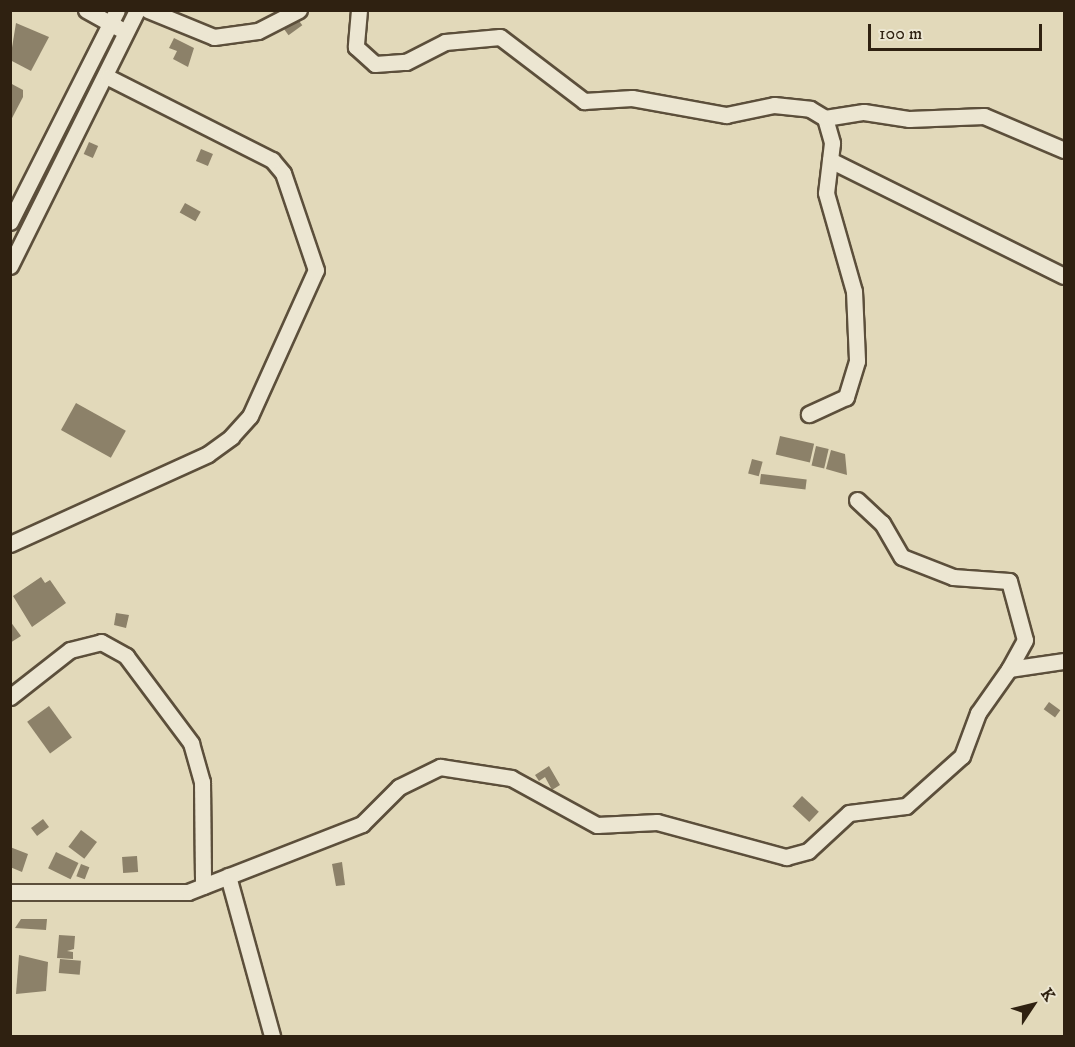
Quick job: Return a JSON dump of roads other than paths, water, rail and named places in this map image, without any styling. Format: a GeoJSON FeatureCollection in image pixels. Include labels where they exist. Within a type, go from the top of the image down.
{"type":"FeatureCollection","features":[{"type":"Feature","properties":{"kind":"street"},"geometry":{"type":"LineString","coordinates":[[86,10],[114,17],[127,32]]}},
{"type":"Feature","properties":{"kind":"street"},"geometry":{"type":"LineString","coordinates":[[10,266],[108,77],[137,10]]}},
{"type":"Feature","properties":{"kind":"street"},"geometry":{"type":"LineString","coordinates":[[148,10],[214,37],[258,31],[299,10]]}},
{"type":"Feature","properties":{"kind":"street"},"geometry":{"type":"LineString","coordinates":[[359,10],[357,47],[375,64],[406,62],[445,42],[500,37],[584,101],[632,98],[726,115],[774,105],[810,109],[825,118],[831,130],[826,193],[854,291],[857,361],[846,397],[809,414]]}},
{"type":"Feature","properties":{"kind":"street"},"geometry":{"type":"LineString","coordinates":[[10,222],[114,17]]}},
{"type":"Feature","properties":{"kind":"street"},"geometry":{"type":"LineString","coordinates":[[10,544],[208,454],[231,437],[250,416],[316,270],[283,172],[272,160],[108,77]]}},
{"type":"Feature","properties":{"kind":"street"},"geometry":{"type":"LineString","coordinates":[[825,118],[864,112],[909,119],[984,116],[1065,150]]}},
{"type":"Feature","properties":{"kind":"street"},"geometry":{"type":"LineString","coordinates":[[830,160],[1065,276]]}},
{"type":"Feature","properties":{"kind":"street"},"geometry":{"type":"LineString","coordinates":[[10,892],[188,892],[362,824],[399,787],[440,766],[511,778],[597,825],[657,822],[786,857],[808,851],[849,813],[906,806],[962,756],[978,713],[1009,669],[1025,640],[1009,581],[953,578],[902,557],[882,523],[857,500]]}},
{"type":"Feature","properties":{"kind":"street"},"geometry":{"type":"LineString","coordinates":[[10,697],[70,650],[101,642],[126,656],[191,743],[202,782],[203,886]]}},
{"type":"Feature","properties":{"kind":"street"},"geometry":{"type":"LineString","coordinates":[[1009,669],[1065,661]]}},
{"type":"Feature","properties":{"kind":"street"},"geometry":{"type":"LineString","coordinates":[[228,876],[272,1036]]}}]}
